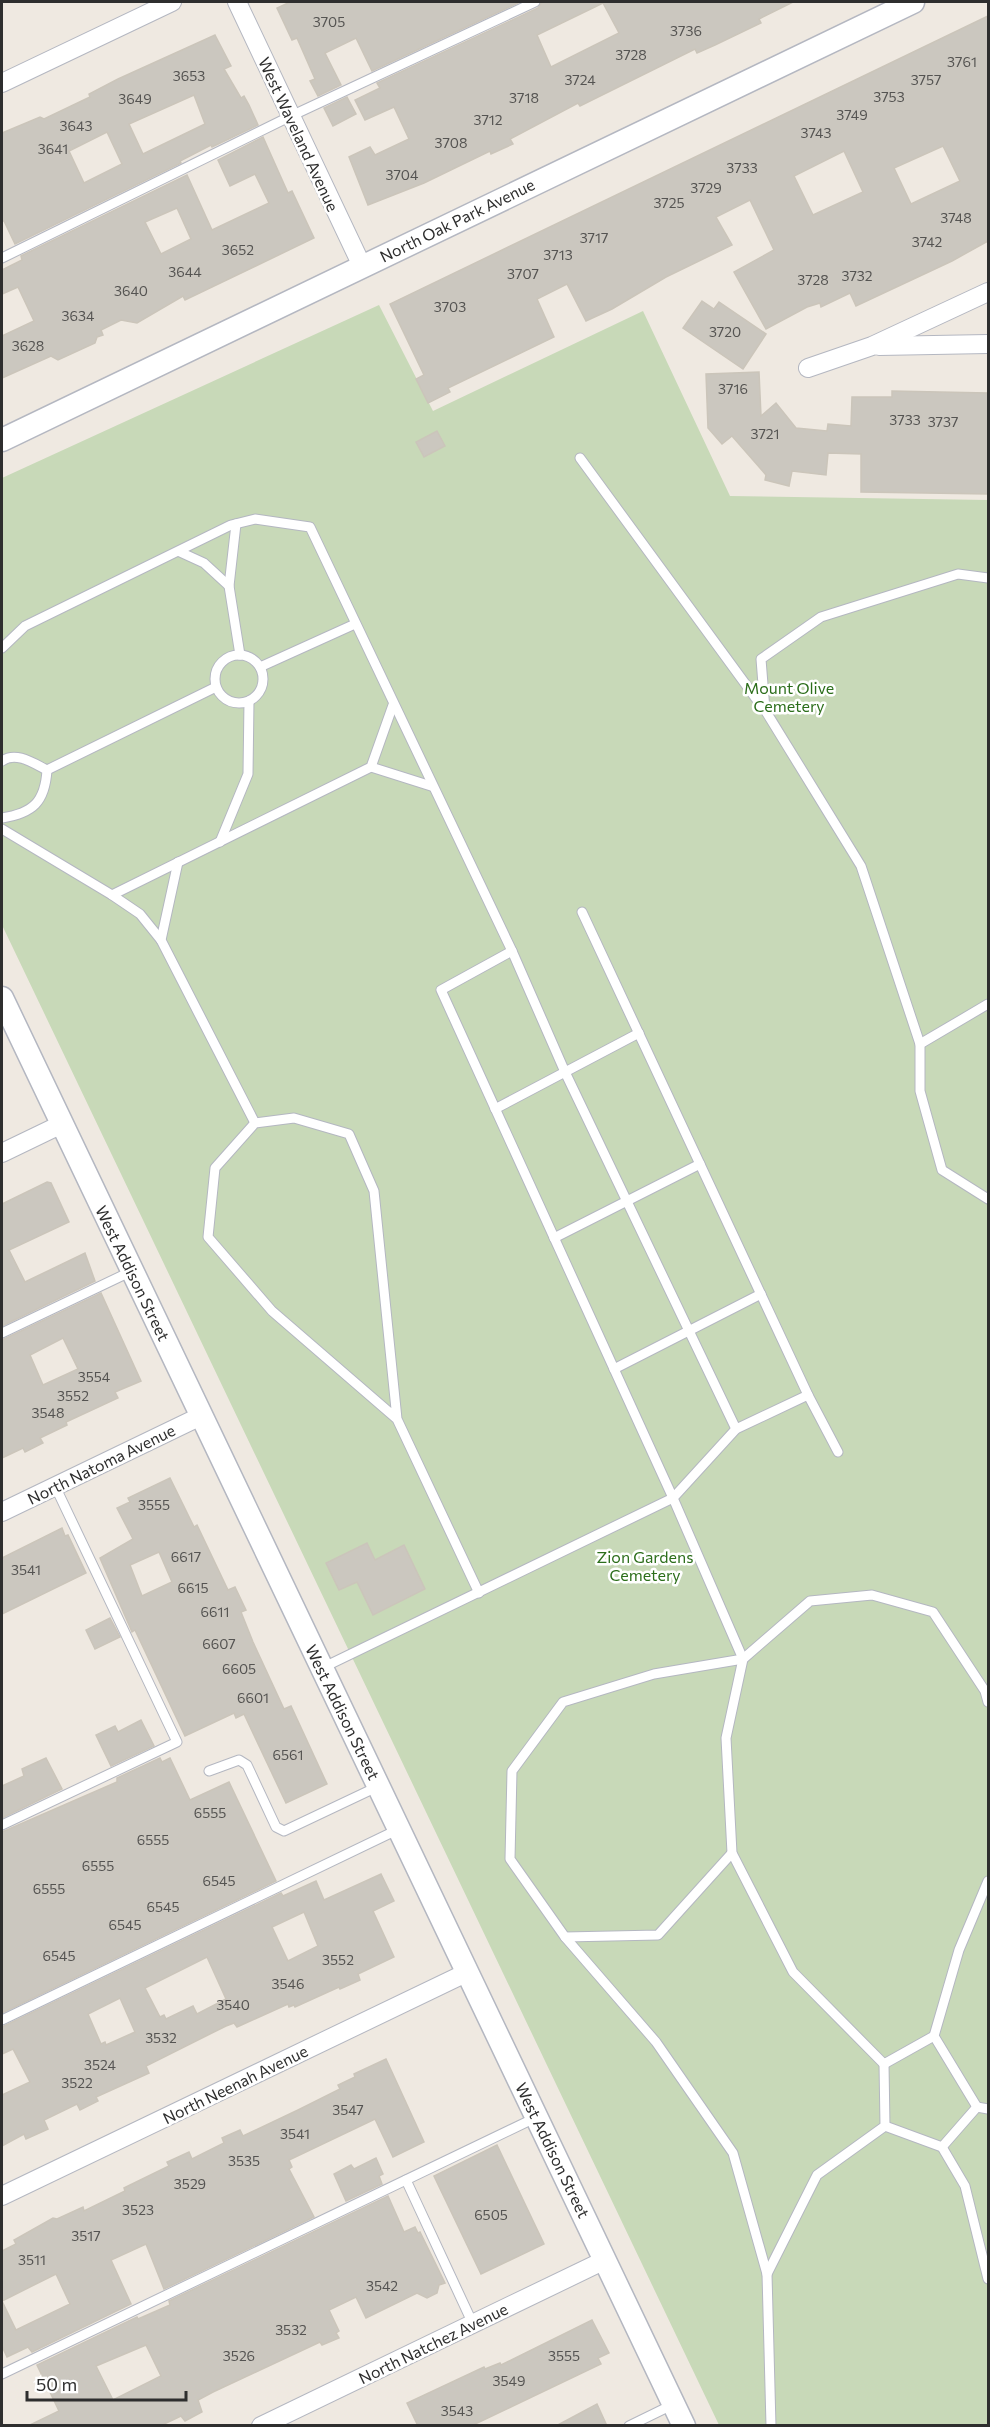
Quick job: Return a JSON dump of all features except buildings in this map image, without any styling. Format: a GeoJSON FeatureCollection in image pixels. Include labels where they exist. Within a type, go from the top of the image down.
{"type":"FeatureCollection","features":[{"type":"Feature","properties":{"kind":"street"},"geometry":{"type":"LineString","coordinates":[[2,83],[172,2]]}},
{"type":"Feature","properties":{"kind":"street","name":"West Waveland Avenue"},"geometry":{"type":"LineString","coordinates":[[237,2],[362,266]]}},
{"type":"Feature","properties":{"kind":"street","name":"North Oak Park Avenue"},"geometry":{"type":"LineString","coordinates":[[2,440],[913,2]]}},
{"type":"Feature","properties":{"kind":"street"},"geometry":{"type":"LineString","coordinates":[[808,368],[872,346],[988,292]]}},
{"type":"Feature","properties":{"kind":"street"},"geometry":{"type":"LineString","coordinates":[[872,346],[988,344]]}},
{"type":"Feature","properties":{"kind":"street","name":"West Addison Street"},"geometry":{"type":"LineString","coordinates":[[2,998],[684,2426]]}},
{"type":"Feature","properties":{"kind":"street"},"geometry":{"type":"LineString","coordinates":[[2,1153],[62,1124]]}},
{"type":"Feature","properties":{"kind":"street","name":"North Natoma Avenue"},"geometry":{"type":"LineString","coordinates":[[2,1512],[201,1416]]}},
{"type":"Feature","properties":{"kind":"street","name":"North Neenah Avenue"},"geometry":{"type":"LineString","coordinates":[[2,2196],[468,1972]]}},
{"type":"Feature","properties":{"kind":"street","name":"North Natchez Avenue"},"geometry":{"type":"LineString","coordinates":[[261,2426],[605,2260]]}},
{"type":"Feature","properties":{"kind":"lane"},"geometry":{"type":"LineString","coordinates":[[2,258],[291,116],[535,2]]}},
{"type":"Feature","properties":{"kind":"lane"},"geometry":{"type":"LineString","coordinates":[[580,458],[765,710],[861,866],[920,1044],[920,1090],[942,1170],[988,1199]]}},
{"type":"Feature","properties":{"kind":"lane"},"geometry":{"type":"LineString","coordinates":[[2,648],[25,626],[236,524],[255,519],[310,528],[431,786],[512,951],[564,1072],[736,1429]]}},
{"type":"Feature","properties":{"kind":"lane"},"geometry":{"type":"LineString","coordinates":[[236,524],[229,586],[240,655]]}},
{"type":"Feature","properties":{"kind":"lane"},"geometry":{"type":"LineString","coordinates":[[180,552],[204,563],[229,586]]}},
{"type":"Feature","properties":{"kind":"lane"},"geometry":{"type":"LineString","coordinates":[[765,710],[760,659],[821,617],[958,574],[988,578]]}},
{"type":"Feature","properties":{"kind":"lane"},"geometry":{"type":"LineString","coordinates":[[260,667],[355,624]]}},
{"type":"Feature","properties":{"kind":"lane"},"geometry":{"type":"LineString","coordinates":[[240,655],[248,657],[260,667],[261,690],[249,701],[234,702],[220,694],[215,680],[220,665],[232,656],[240,655]]}},
{"type":"Feature","properties":{"kind":"lane"},"geometry":{"type":"LineString","coordinates":[[47,770],[216,687]]}},
{"type":"Feature","properties":{"kind":"lane"},"geometry":{"type":"LineString","coordinates":[[220,842],[248,774],[249,701]]}},
{"type":"Feature","properties":{"kind":"lane"},"geometry":{"type":"LineString","coordinates":[[371,767],[393,705]]}},
{"type":"Feature","properties":{"kind":"lane"},"geometry":{"type":"LineString","coordinates":[[2,761],[5,758],[25,758],[47,770]]}},
{"type":"Feature","properties":{"kind":"lane"},"geometry":{"type":"LineString","coordinates":[[112,895],[371,767],[431,786]]}},
{"type":"Feature","properties":{"kind":"lane"},"geometry":{"type":"LineString","coordinates":[[2,818],[21,815],[34,806],[45,789],[47,770]]}},
{"type":"Feature","properties":{"kind":"lane"},"geometry":{"type":"LineString","coordinates":[[2,829],[140,914],[161,940],[255,1123]]}},
{"type":"Feature","properties":{"kind":"lane"},"geometry":{"type":"LineString","coordinates":[[161,940],[178,862]]}},
{"type":"Feature","properties":{"kind":"lane"},"geometry":{"type":"LineString","coordinates":[[582,912],[808,1395],[838,1452]]}},
{"type":"Feature","properties":{"kind":"lane"},"geometry":{"type":"LineString","coordinates":[[512,951],[441,990],[673,1498],[743,1659],[726,1738],[732,1853],[793,1972],[884,2064],[885,2126]]}},
{"type":"Feature","properties":{"kind":"lane"},"geometry":{"type":"LineString","coordinates":[[920,1044],[988,1004]]}},
{"type":"Feature","properties":{"kind":"lane"},"geometry":{"type":"LineString","coordinates":[[495,1109],[639,1033]]}},
{"type":"Feature","properties":{"kind":"lane"},"geometry":{"type":"LineString","coordinates":[[397,1419],[272,1311],[208,1237],[215,1168],[255,1123],[294,1118],[349,1134],[374,1191],[397,1419],[479,1593]]}},
{"type":"Feature","properties":{"kind":"lane"},"geometry":{"type":"LineString","coordinates":[[554,1238],[700,1164]]}},
{"type":"Feature","properties":{"kind":"lane"},"geometry":{"type":"LineString","coordinates":[[2,1333],[132,1271]]}},
{"type":"Feature","properties":{"kind":"lane"},"geometry":{"type":"LineString","coordinates":[[614,1369],[690,1333],[761,1294]]}},
{"type":"Feature","properties":{"kind":"lane"},"geometry":{"type":"LineString","coordinates":[[322,1668],[673,1498],[736,1429],[808,1395]]}},
{"type":"Feature","properties":{"kind":"lane"},"geometry":{"type":"LineString","coordinates":[[2,1825],[177,1742],[55,1486]]}},
{"type":"Feature","properties":{"kind":"lane"},"geometry":{"type":"LineString","coordinates":[[771,2426],[767,2274],[733,2153],[656,2042],[565,1937],[510,1859],[512,1771],[562,1702],[654,1674],[743,1659],[810,1601],[872,1595],[933,1611],[985,1691],[988,1702]]}},
{"type":"Feature","properties":{"kind":"lane"},"geometry":{"type":"LineString","coordinates":[[209,1771],[239,1760],[247,1765],[276,1827],[284,1832],[378,1786]]}},
{"type":"Feature","properties":{"kind":"lane"},"geometry":{"type":"LineString","coordinates":[[2,2020],[399,1829]]}},
{"type":"Feature","properties":{"kind":"lane"},"geometry":{"type":"LineString","coordinates":[[565,1937],[658,1935],[732,1853]]}},
{"type":"Feature","properties":{"kind":"lane"},"geometry":{"type":"LineString","coordinates":[[884,2064],[934,2036],[959,1950],[988,1881]]}},
{"type":"Feature","properties":{"kind":"lane"},"geometry":{"type":"LineString","coordinates":[[934,2036],[977,2107],[988,2109]]}},
{"type":"Feature","properties":{"kind":"lane"},"geometry":{"type":"LineString","coordinates":[[942,2147],[977,2107]]}},
{"type":"Feature","properties":{"kind":"lane"},"geometry":{"type":"LineString","coordinates":[[2,2374],[537,2117]]}},
{"type":"Feature","properties":{"kind":"lane"},"geometry":{"type":"LineString","coordinates":[[767,2274],[817,2175],[885,2126]]}},
{"type":"Feature","properties":{"kind":"lane"},"geometry":{"type":"LineString","coordinates":[[885,2126],[942,2147],[965,2186],[988,2279]]}},
{"type":"Feature","properties":{"kind":"lane"},"geometry":{"type":"LineString","coordinates":[[406,2180],[472,2324]]}},
{"type":"Feature","properties":{"kind":"lane"},"geometry":{"type":"LineString","coordinates":[[629,2426],[674,2404]]}},
{"type":"Feature","properties":{"kind":"green space","name":"Zion Gardens Cemetery"},"geometry":{"type":"Polygon","coordinates":[[[379,305],[433,411],[643,311],[730,496],[988,500],[988,2425],[719,2425],[2,925],[2,478],[379,305]]]}},
{"type":"Feature","properties":{"kind":"park label","name":"Mount Olive Cemetery"},"geometry":{"type":"Point","coordinates":[789,696]}}]}
